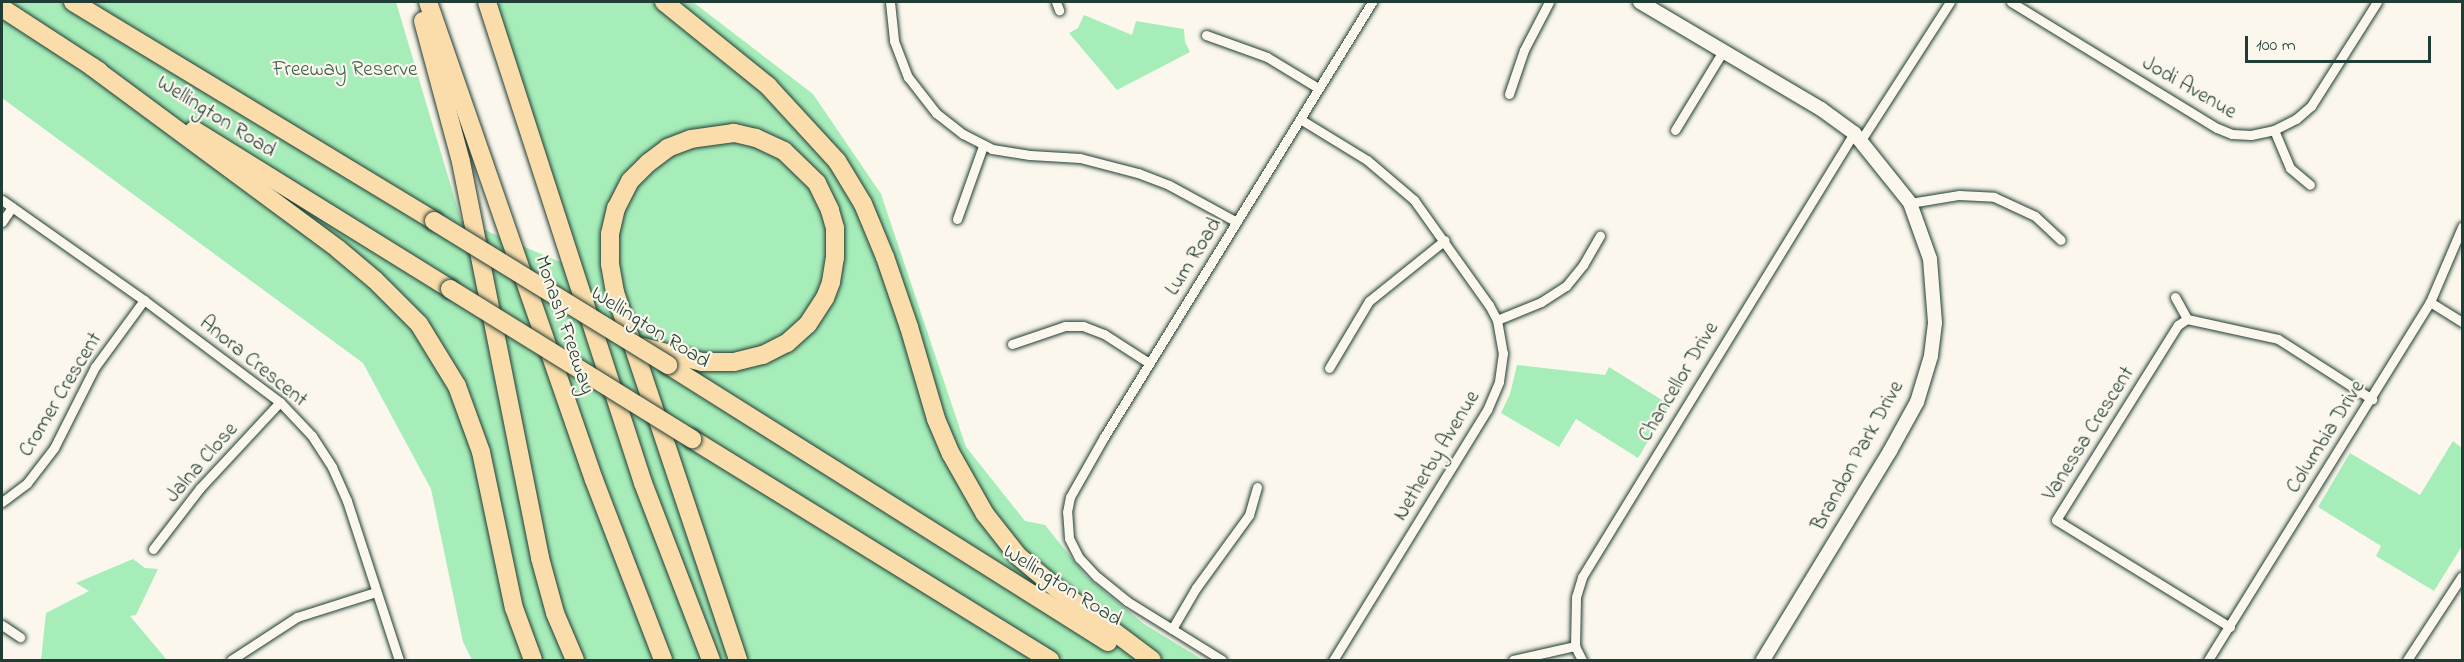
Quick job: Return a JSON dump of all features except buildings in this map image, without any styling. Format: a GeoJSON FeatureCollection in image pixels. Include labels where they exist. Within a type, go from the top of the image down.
{"type":"FeatureCollection","features":[{"type":"Feature","properties":{"kind":"highway","name":"Wellington Road"},"geometry":{"type":"LineString","coordinates":[[73,2],[637,346],[666,359],[1138,660]]}},
{"type":"Feature","properties":{"kind":"highway"},"geometry":{"type":"LineString","coordinates":[[418,2],[460,162],[540,558],[555,613],[575,660]]}},
{"type":"Feature","properties":{"kind":"highway","name":"Monash Freeway"},"geometry":{"type":"LineString","coordinates":[[428,2],[594,480],[663,660]]}},
{"type":"Feature","properties":{"kind":"highway","name":"Monash Freeway"},"geometry":{"type":"LineString","coordinates":[[487,2],[644,483],[711,660]]}},
{"type":"Feature","properties":{"kind":"highway"},"geometry":{"type":"LineString","coordinates":[[664,2],[768,86],[837,160],[863,204],[885,257],[909,327],[936,419],[951,454],[985,514],[1018,556],[1056,588],[1152,660]]}},
{"type":"Feature","properties":{"kind":"highway","name":"Wellington Road"},"geometry":{"type":"LineString","coordinates":[[2,8],[450,290],[1050,660]]}},
{"type":"Feature","properties":{"kind":"highway"},"geometry":{"type":"LineString","coordinates":[[91,66],[338,249],[375,280],[419,324],[457,386],[481,452],[514,608],[533,660]]}},
{"type":"Feature","properties":{"kind":"highway"},"geometry":{"type":"LineString","coordinates":[[666,359],[734,362],[753,358],[787,343],[808,324],[819,308],[834,271],[835,228],[830,210],[817,183],[784,151],[756,138],[734,133],[700,136],[668,148],[648,163],[630,182],[616,208],[610,234],[610,264],[615,292],[738,660]]}},
{"type":"Feature","properties":{"kind":"street"},"geometry":{"type":"LineString","coordinates":[[890,2],[894,41],[908,77],[918,93],[947,123],[983,147],[1024,154],[1070,156],[1121,167],[1169,185],[1236,222]]}},
{"type":"Feature","properties":{"kind":"street","name":"Lum Road"},"geometry":{"type":"LineString","coordinates":[[1172,629],[1127,601],[1097,577],[1079,558],[1069,538],[1067,512],[1074,486],[1372,2]]}},
{"type":"Feature","properties":{"kind":"street"},"geometry":{"type":"LineString","coordinates":[[1509,94],[1524,50],[1550,2]]}},
{"type":"Feature","properties":{"kind":"street","name":"Brandon Park Drive"},"geometry":{"type":"LineString","coordinates":[[1640,2],[1821,109],[1857,137],[1910,203],[1930,259],[1935,323],[1931,356],[1917,402],[1890,451],[1763,660]]}},
{"type":"Feature","properties":{"kind":"street","name":"Chancellor Drive"},"geometry":{"type":"LineString","coordinates":[[1582,660],[1575,646],[1576,597],[1582,577],[1857,137],[1950,2]]}},
{"type":"Feature","properties":{"kind":"street","name":"Jodi Avenue"},"geometry":{"type":"LineString","coordinates":[[2011,2],[2217,128],[2232,134],[2251,135],[2274,130],[2296,119],[2311,106],[2377,2]]}},
{"type":"Feature","properties":{"kind":"street"},"geometry":{"type":"LineString","coordinates":[[1206,35],[1260,54],[1318,88]]}},
{"type":"Feature","properties":{"kind":"street"},"geometry":{"type":"LineString","coordinates":[[1675,130],[1723,51]]}},
{"type":"Feature","properties":{"kind":"street","name":"Netherby Avenue"},"geometry":{"type":"LineString","coordinates":[[1300,119],[1386,174],[1414,200],[1445,240],[1497,320],[1503,353],[1495,395],[1333,660]]}},
{"type":"Feature","properties":{"kind":"street"},"geometry":{"type":"LineString","coordinates":[[2274,130],[2290,168],[2310,185]]}},
{"type":"Feature","properties":{"kind":"street"},"geometry":{"type":"LineString","coordinates":[[957,219],[983,147]]}},
{"type":"Feature","properties":{"kind":"street"},"geometry":{"type":"LineString","coordinates":[[1910,203],[1959,195],[1994,197],[2035,216],[2061,240]]}},
{"type":"Feature","properties":{"kind":"street","name":"Anora Crescent"},"geometry":{"type":"LineString","coordinates":[[2,200],[144,300],[280,402],[312,436],[333,467],[347,501],[399,660]]}},
{"type":"Feature","properties":{"kind":"street"},"geometry":{"type":"LineString","coordinates":[[2,222],[12,207]]}},
{"type":"Feature","properties":{"kind":"street","name":"Columbia Drive"},"geometry":{"type":"LineString","coordinates":[[2208,660],[2372,399],[2430,302],[2463,226]]}},
{"type":"Feature","properties":{"kind":"street"},"geometry":{"type":"LineString","coordinates":[[1497,320],[1541,302],[1566,286],[1583,265],[1600,236]]}},
{"type":"Feature","properties":{"kind":"street"},"geometry":{"type":"LineString","coordinates":[[1329,368],[1369,301],[1445,240]]}},
{"type":"Feature","properties":{"kind":"street"},"geometry":{"type":"LineString","coordinates":[[2175,297],[2187,319],[2278,339],[2372,399]]}},
{"type":"Feature","properties":{"kind":"street","name":"Cromer Crescent"},"geometry":{"type":"LineString","coordinates":[[2,502],[27,483],[54,448],[95,367],[144,300]]}},
{"type":"Feature","properties":{"kind":"street"},"geometry":{"type":"LineString","coordinates":[[2430,302],[2463,322]]}},
{"type":"Feature","properties":{"kind":"street","name":"Vanessa Crescent"},"geometry":{"type":"LineString","coordinates":[[2187,319],[2178,325],[2056,520],[2230,627]]}},
{"type":"Feature","properties":{"kind":"street"},"geometry":{"type":"LineString","coordinates":[[1012,344],[1065,326],[1083,326],[1104,334],[1149,363]]}},
{"type":"Feature","properties":{"kind":"street","name":"Jalna Close"},"geometry":{"type":"LineString","coordinates":[[153,549],[200,488],[280,402]]}},
{"type":"Feature","properties":{"kind":"street"},"geometry":{"type":"LineString","coordinates":[[1222,660],[1172,629],[1196,588],[1249,515],[1257,487]]}},
{"type":"Feature","properties":{"kind":"street"},"geometry":{"type":"LineString","coordinates":[[2408,660],[2463,576]]}},
{"type":"Feature","properties":{"kind":"street"},"geometry":{"type":"LineString","coordinates":[[231,660],[297,617],[376,592]]}},
{"type":"Feature","properties":{"kind":"street"},"geometry":{"type":"LineString","coordinates":[[2,625],[20,637]]}},
{"type":"Feature","properties":{"kind":"street"},"geometry":{"type":"LineString","coordinates":[[1513,660],[1575,646]]}},
{"type":"Feature","properties":{"kind":"green space","name":"Freeway Reserve"},"geometry":{"type":"Polygon","coordinates":[[[2,2],[396,2],[461,220],[572,267],[487,2],[693,2],[813,94],[881,194],[966,447],[1025,521],[1045,525],[1086,576],[1144,624],[1203,660],[472,660],[463,642],[431,489],[363,363],[2,98],[2,2]]]}},
{"type":"Feature","properties":{"kind":"green space"},"geometry":{"type":"Polygon","coordinates":[[[1084,15],[1132,35],[1136,21],[1184,29],[1185,42],[1190,52],[1117,90],[1069,33],[1078,28],[1084,15]]]}},
{"type":"Feature","properties":{"kind":"green space"},"geometry":{"type":"Polygon","coordinates":[[[1517,365],[1605,375],[1609,367],[1670,405],[1638,458],[1576,419],[1559,447],[1501,413],[1510,394],[1517,365]]]}},
{"type":"Feature","properties":{"kind":"green space"},"geometry":{"type":"Polygon","coordinates":[[[2453,441],[2462,448],[2462,546],[2434,591],[2376,556],[2381,546],[2318,507],[2350,453],[2420,495],[2453,441]]]}},
{"type":"Feature","properties":{"kind":"green space"},"geometry":{"type":"Polygon","coordinates":[[[133,559],[145,568],[158,569],[136,615],[130,616],[167,660],[41,660],[46,613],[89,591],[76,583],[133,559]]]}}]}
